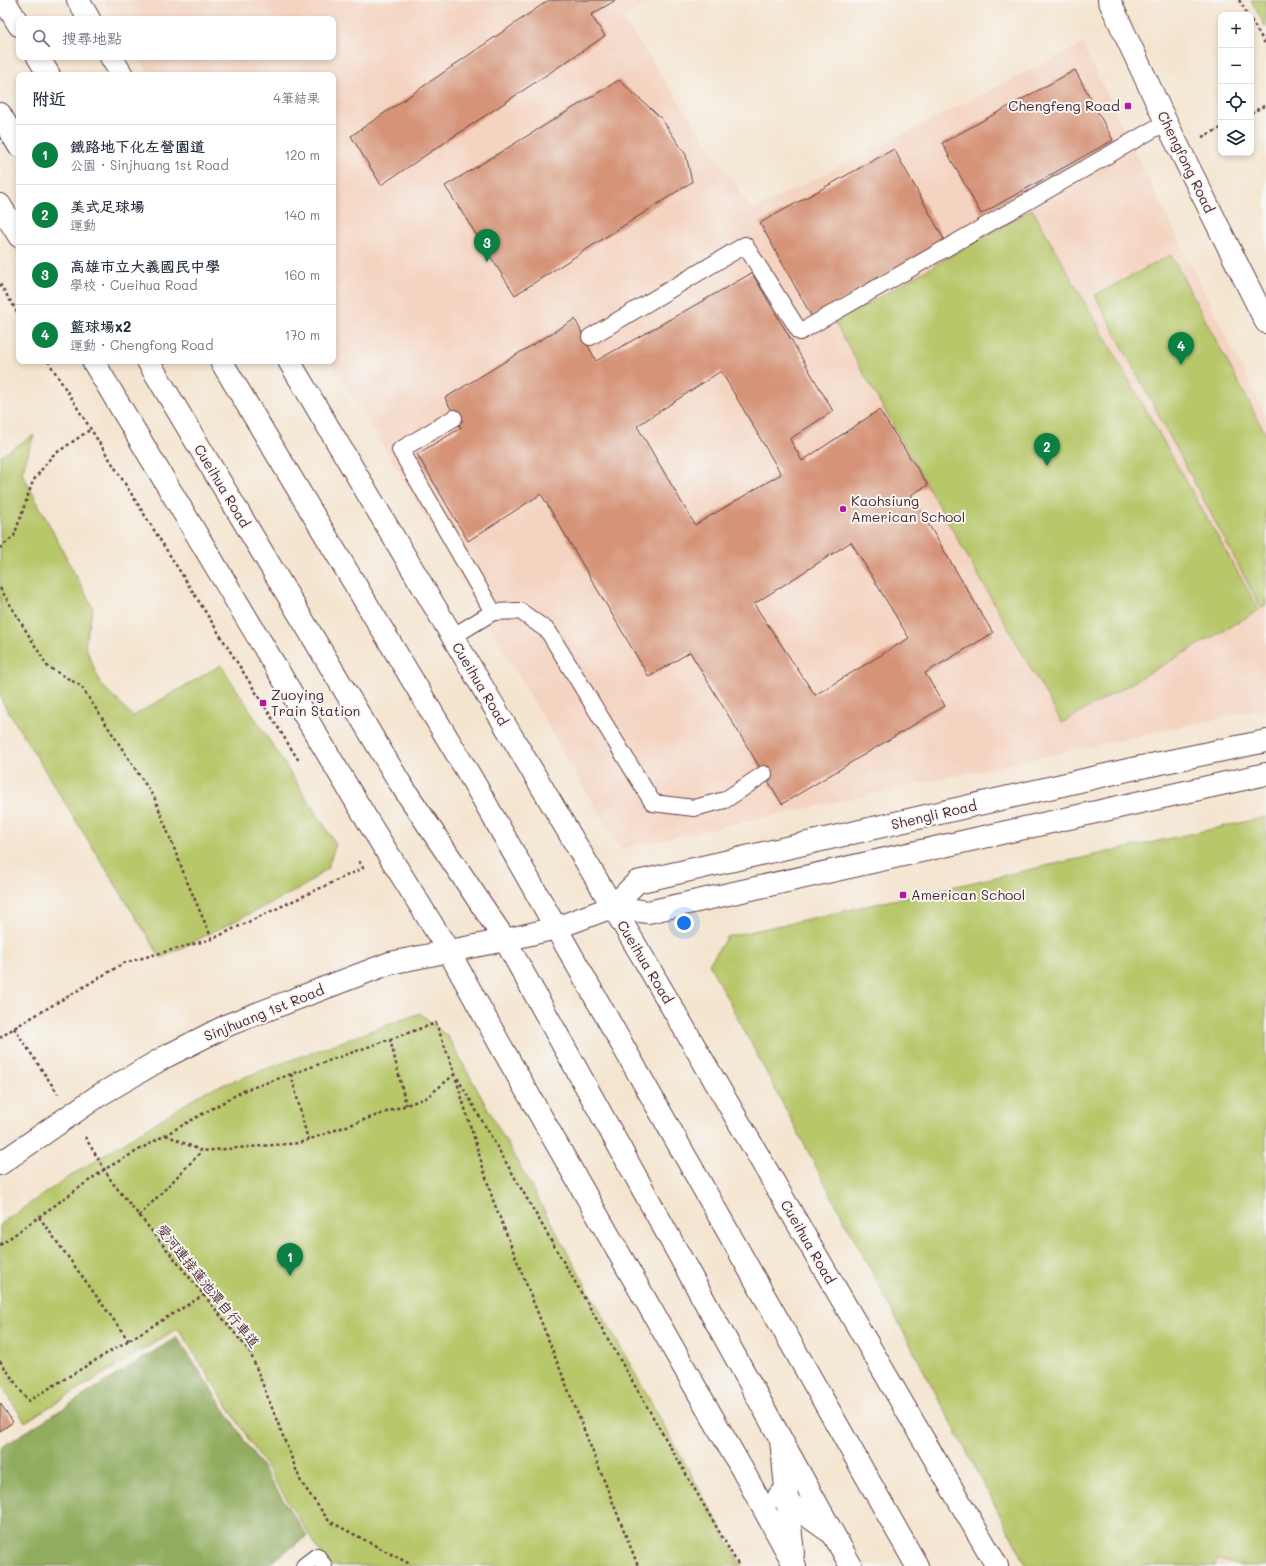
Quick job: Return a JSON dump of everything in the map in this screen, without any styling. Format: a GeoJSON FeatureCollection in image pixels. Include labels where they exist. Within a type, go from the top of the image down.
{"type":"FeatureCollection","features":[{"type":"Feature","properties":{"kind":"street"},"geometry":{"type":"LineString","coordinates":[[4,0],[16,20]]}},
{"type":"Feature","properties":{"kind":"street"},"geometry":{"type":"LineString","coordinates":[[78,0],[87,16]]}},
{"type":"Feature","properties":{"kind":"street","name":"Chengfong Road"},"geometry":{"type":"LineString","coordinates":[[1109,0],[1166,122],[1266,322]]}},
{"type":"Feature","properties":{"kind":"street"},"geometry":{"type":"LineString","coordinates":[[40,60],[47,72]]}},
{"type":"Feature","properties":{"kind":"street"},"geometry":{"type":"LineString","coordinates":[[113,60],[120,72]]}},
{"type":"Feature","properties":{"kind":"street"},"geometry":{"type":"LineString","coordinates":[[0,114],[16,141]]}},
{"type":"Feature","properties":{"kind":"street"},"geometry":{"type":"LineString","coordinates":[[0,204],[16,231]]}},
{"type":"Feature","properties":{"kind":"street"},"geometry":{"type":"LineString","coordinates":[[95,364],[372,828],[448,950],[506,1055],[744,1472],[794,1565]]}},
{"type":"Feature","properties":{"kind":"street","name":"Cueihua Road"},"geometry":{"type":"LineString","coordinates":[[150,364],[400,784],[505,940],[851,1566]]}},
{"type":"Feature","properties":{"kind":"street"},"geometry":{"type":"LineString","coordinates":[[223,364],[469,774],[917,1566]]}},
{"type":"Feature","properties":{"kind":"street","name":"Cueihua Road"},"geometry":{"type":"LineString","coordinates":[[291,364],[612,907],[997,1566]]}},
{"type":"Feature","properties":{"kind":"street","name":"Shengli Road"},"geometry":{"type":"LineString","coordinates":[[556,928],[612,907],[637,882],[1125,771],[1266,741]]}},
{"type":"Feature","properties":{"kind":"street","name":"Shengli Road"},"geometry":{"type":"LineString","coordinates":[[612,907],[648,912],[1266,774]]}},
{"type":"Feature","properties":{"kind":"street","name":"Sinjhuang 1st Road"},"geometry":{"type":"LineString","coordinates":[[0,1164],[98,1096],[165,1056],[230,1024],[390,963],[448,950],[505,940],[556,928]]}},
{"type":"Feature","properties":{"kind":"street"},"geometry":{"type":"LineString","coordinates":[[781,1440],[794,1565]]}},
{"type":"Feature","properties":{"kind":"street"},"geometry":{"type":"LineString","coordinates":[[744,1472],[833,1534]]}},
{"type":"Feature","properties":{"kind":"lane"},"geometry":{"type":"LineString","coordinates":[[590,337],[746,245],[800,332],[1166,122]]}},
{"type":"Feature","properties":{"kind":"lane"},"geometry":{"type":"LineString","coordinates":[[454,418],[400,450],[493,612]]}},
{"type":"Feature","properties":{"kind":"lane"},"geometry":{"type":"LineString","coordinates":[[452,637],[493,612],[520,611],[548,631],[653,803],[694,808],[725,800],[764,774]]}},
{"type":"Feature","properties":{"kind":"lane"},"geometry":{"type":"LineString","coordinates":[[304,1566],[318,1556],[324,1566]]}},
{"type":"Feature","properties":{"kind":"path"},"geometry":{"type":"LineString","coordinates":[[1239,0],[1246,12]]}},
{"type":"Feature","properties":{"kind":"path"},"geometry":{"type":"LineString","coordinates":[[1254,25],[1266,45]]}},
{"type":"Feature","properties":{"kind":"path"},"geometry":{"type":"LineString","coordinates":[[1254,111],[1266,105]]}},
{"type":"Feature","properties":{"kind":"path"},"geometry":{"type":"LineString","coordinates":[[0,284],[16,310]]}},
{"type":"Feature","properties":{"kind":"path"},"geometry":{"type":"LineString","coordinates":[[50,364],[303,767]]}},
{"type":"Feature","properties":{"kind":"path"},"geometry":{"type":"LineString","coordinates":[[0,548],[14,536],[33,481],[52,456],[91,429]]}},
{"type":"Feature","properties":{"kind":"path"},"geometry":{"type":"LineString","coordinates":[[0,588],[48,667],[81,686],[155,799],[186,879],[212,939]]}},
{"type":"Feature","properties":{"kind":"path"},"geometry":{"type":"LineString","coordinates":[[0,1038],[14,1028],[124,963],[212,939],[363,868],[356,855]]}},
{"type":"Feature","properties":{"kind":"path"},"geometry":{"type":"LineString","coordinates":[[0,1245],[105,1168],[243,1091],[436,1023],[455,1074],[493,1200],[638,1566]]}},
{"type":"Feature","properties":{"kind":"path"},"geometry":{"type":"LineString","coordinates":[[390,1039],[406,1105]]}},
{"type":"Feature","properties":{"kind":"path"},"geometry":{"type":"LineString","coordinates":[[291,1074],[308,1140]]}},
{"type":"Feature","properties":{"kind":"path"},"geometry":{"type":"LineString","coordinates":[[165,1135],[202,1150],[299,1143],[426,1098],[455,1074]]}},
{"type":"Feature","properties":{"kind":"path"},"geometry":{"type":"LineString","coordinates":[[455,1074],[739,1566]]}},
{"type":"Feature","properties":{"kind":"path"},"geometry":{"type":"LineString","coordinates":[[139,1216],[202,1150]]}},
{"type":"Feature","properties":{"kind":"path","name":"愛河連接蓮池潭自行車道"},"geometry":{"type":"LineString","coordinates":[[105,1168],[112,1182],[250,1352],[301,1482],[329,1521],[408,1563],[410,1566]]}},
{"type":"Feature","properties":{"kind":"path"},"geometry":{"type":"LineString","coordinates":[[39,1217],[129,1341]]}},
{"type":"Feature","properties":{"kind":"path"},"geometry":{"type":"LineString","coordinates":[[0,1361],[28,1401],[204,1295]]}},
{"type":"Feature","properties":{"kind":"shaded area","name":"Kaohsiung American School"},"geometry":{"type":"Polygon","coordinates":[[[104,0],[649,0],[623,19],[753,210],[1082,44],[1266,417],[1266,708],[620,849],[383,445],[332,364],[336,364],[336,72],[149,72],[140,60],[336,60],[336,16],[112,16],[104,0]]]}},
{"type":"Feature","properties":{"kind":"shaded area"},"geometry":{"type":"Polygon","coordinates":[[[1217,1559],[1239,1566],[1215,1566],[1217,1559]]]}},
{"type":"Feature","properties":{"kind":"green space"},"geometry":{"type":"Polygon","coordinates":[[[1251,0],[1266,0],[1266,28],[1251,0]]]}},
{"type":"Feature","properties":{"kind":"green space"},"geometry":{"type":"Polygon","coordinates":[[[1032,209],[1259,610],[1062,723],[835,323],[1032,209]]]}},
{"type":"Feature","properties":{"kind":"green space"},"geometry":{"type":"Polygon","coordinates":[[[1171,255],[1266,435],[1266,605],[1261,608],[1095,295],[1171,255]]]}},
{"type":"Feature","properties":{"kind":"green space"},"geometry":{"type":"Polygon","coordinates":[[[34,435],[22,473],[93,608],[85,645],[100,683],[133,716],[221,665],[336,844],[327,869],[301,888],[161,958],[0,698],[0,456],[34,435]]]}},
{"type":"Feature","properties":{"kind":"green space"},"geometry":{"type":"Polygon","coordinates":[[[1266,817],[1266,1566],[1239,1566],[1218,1559],[1215,1566],[1027,1566],[709,964],[727,937],[1266,817]]]}},
{"type":"Feature","properties":{"kind":"green space"},"geometry":{"type":"Polygon","coordinates":[[[420,1013],[448,1037],[742,1566],[329,1566],[178,1328],[25,1422],[0,1383],[0,1224],[64,1180],[206,1091],[420,1013]]]}},
{"type":"Feature","properties":{"kind":"green space"},"geometry":{"type":"Polygon","coordinates":[[[177,1337],[307,1536],[266,1566],[0,1566],[0,1448],[177,1337]]]}},
{"type":"Feature","properties":{"kind":"building"},"geometry":{"type":"Polygon","coordinates":[[[549,0],[616,0],[591,15],[605,36],[381,185],[351,136],[549,0]]]}},
{"type":"Feature","properties":{"kind":"building"},"geometry":{"type":"Polygon","coordinates":[[[1075,70],[1113,140],[981,214],[942,143],[1075,70]]]}},
{"type":"Feature","properties":{"kind":"building"},"geometry":{"type":"Polygon","coordinates":[[[619,80],[661,118],[686,155],[692,182],[515,295],[445,186],[619,80]]]}},
{"type":"Feature","properties":{"kind":"building"},"geometry":{"type":"Polygon","coordinates":[[[894,149],[945,241],[812,317],[760,223],[894,149]]]}},
{"type":"Feature","properties":{"kind":"building"},"geometry":{"type":"Polygon","coordinates":[[[752,273],[833,411],[790,439],[802,461],[879,410],[928,485],[911,495],[993,633],[925,673],[945,706],[782,804],[690,652],[649,677],[541,494],[468,541],[417,454],[461,428],[445,398],[575,319],[596,361],[752,273]],[[721,371],[637,426],[695,525],[781,474],[721,371]],[[851,542],[754,604],[815,695],[909,638],[851,542]]]}},
{"type":"Feature","properties":{"kind":"building"},"geometry":{"type":"Polygon","coordinates":[[[0,1403],[13,1422],[0,1431],[0,1403]]]}},
{"type":"Feature","properties":{"kind":"place","name":"Chengfeng Road"},"geometry":{"type":"Point","coordinates":[1128,106]}},
{"type":"Feature","properties":{"kind":"place","name":"高雄市立大義國民中學"},"geometry":{"type":"Point","coordinates":[487,262]}},
{"type":"Feature","properties":{"kind":"place","name":"籃球場x2"},"geometry":{"type":"Point","coordinates":[1181,365]}},
{"type":"Feature","properties":{"kind":"place","name":"美式足球場"},"geometry":{"type":"Point","coordinates":[1047,466]}},
{"type":"Feature","properties":{"kind":"place","name":"Kaohsiung American School"},"geometry":{"type":"Point","coordinates":[843,509]}},
{"type":"Feature","properties":{"kind":"place","name":"Zuoying Train Station"},"geometry":{"type":"Point","coordinates":[263,703]}},
{"type":"Feature","properties":{"kind":"place","name":"American School"},"geometry":{"type":"Point","coordinates":[903,895]}},
{"type":"Feature","properties":{"kind":"place","name":"鐵路地下化左營園道"},"geometry":{"type":"Point","coordinates":[290,1276]}}]}
